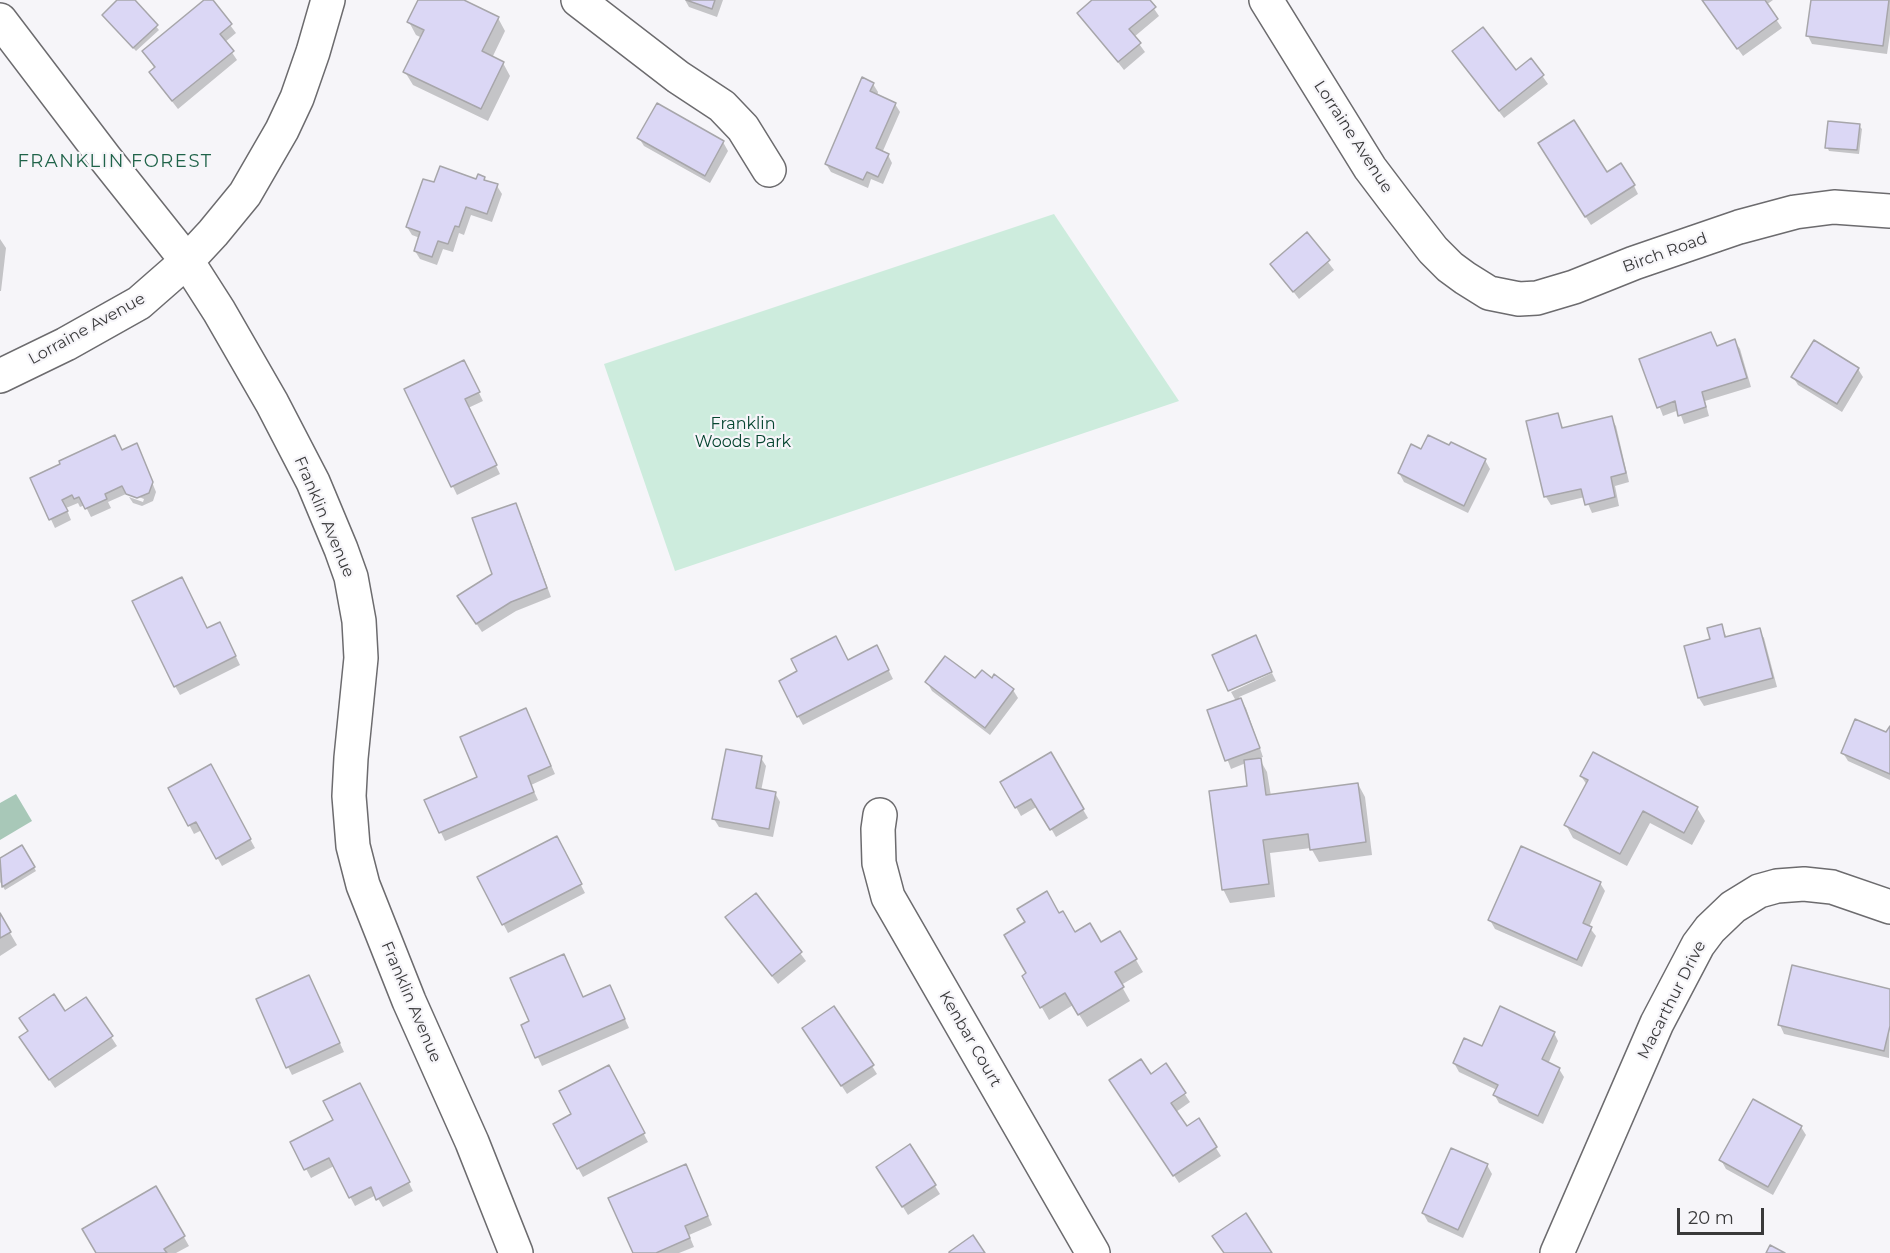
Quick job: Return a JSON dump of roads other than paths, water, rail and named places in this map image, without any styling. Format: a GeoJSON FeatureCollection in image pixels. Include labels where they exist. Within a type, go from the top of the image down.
{"type":"FeatureCollection","features":[{"type":"Feature","properties":{"kind":"street","name":"Lorraine Avenue"},"geometry":{"type":"LineString","coordinates":[[0,376],[66,344],[139,303],[187,261],[245,194],[282,130],[297,98],[328,0]]}},
{"type":"Feature","properties":{"kind":"street"},"geometry":{"type":"LineString","coordinates":[[578,0],[678,77],[722,106],[743,128],[769,170]]}},
{"type":"Feature","properties":{"kind":"street","name":"Lorraine Avenue"},"geometry":{"type":"LineString","coordinates":[[1266,0],[1370,168],[1427,243],[1450,267]]}},
{"type":"Feature","properties":{"kind":"street","name":"Franklin Avenue"},"geometry":{"type":"LineString","coordinates":[[0,20],[187,261],[278,413],[313,482],[351,577],[359,621],[361,658],[349,796],[353,846],[363,885],[410,1001],[472,1142],[516,1253]]}},
{"type":"Feature","properties":{"kind":"street","name":"Birch Road"},"geometry":{"type":"LineString","coordinates":[[1450,267],[1489,293],[1519,299],[1537,298],[1770,218],[1834,207],[1890,211]]}},
{"type":"Feature","properties":{"kind":"street","name":"Kenbar Court"},"geometry":{"type":"LineString","coordinates":[[880,815],[879,863],[888,897],[1093,1253]]}},
{"type":"Feature","properties":{"kind":"street","name":"Macarthur Drive"},"geometry":{"type":"LineString","coordinates":[[1557,1253],[1657,1023],[1698,945],[1710,929],[1733,908],[1759,891],[1777,886],[1804,884],[1832,887],[1890,907]]}},
{"type":"Feature","properties":{"kind":"district","name":"FRANKLIN FOREST"},"geometry":{"type":"Point","coordinates":[115,162]}},
{"type":"Feature","properties":{"kind":"park label","name":"Franklin Woods Park"},"geometry":{"type":"Point","coordinates":[743,433]}}]}
